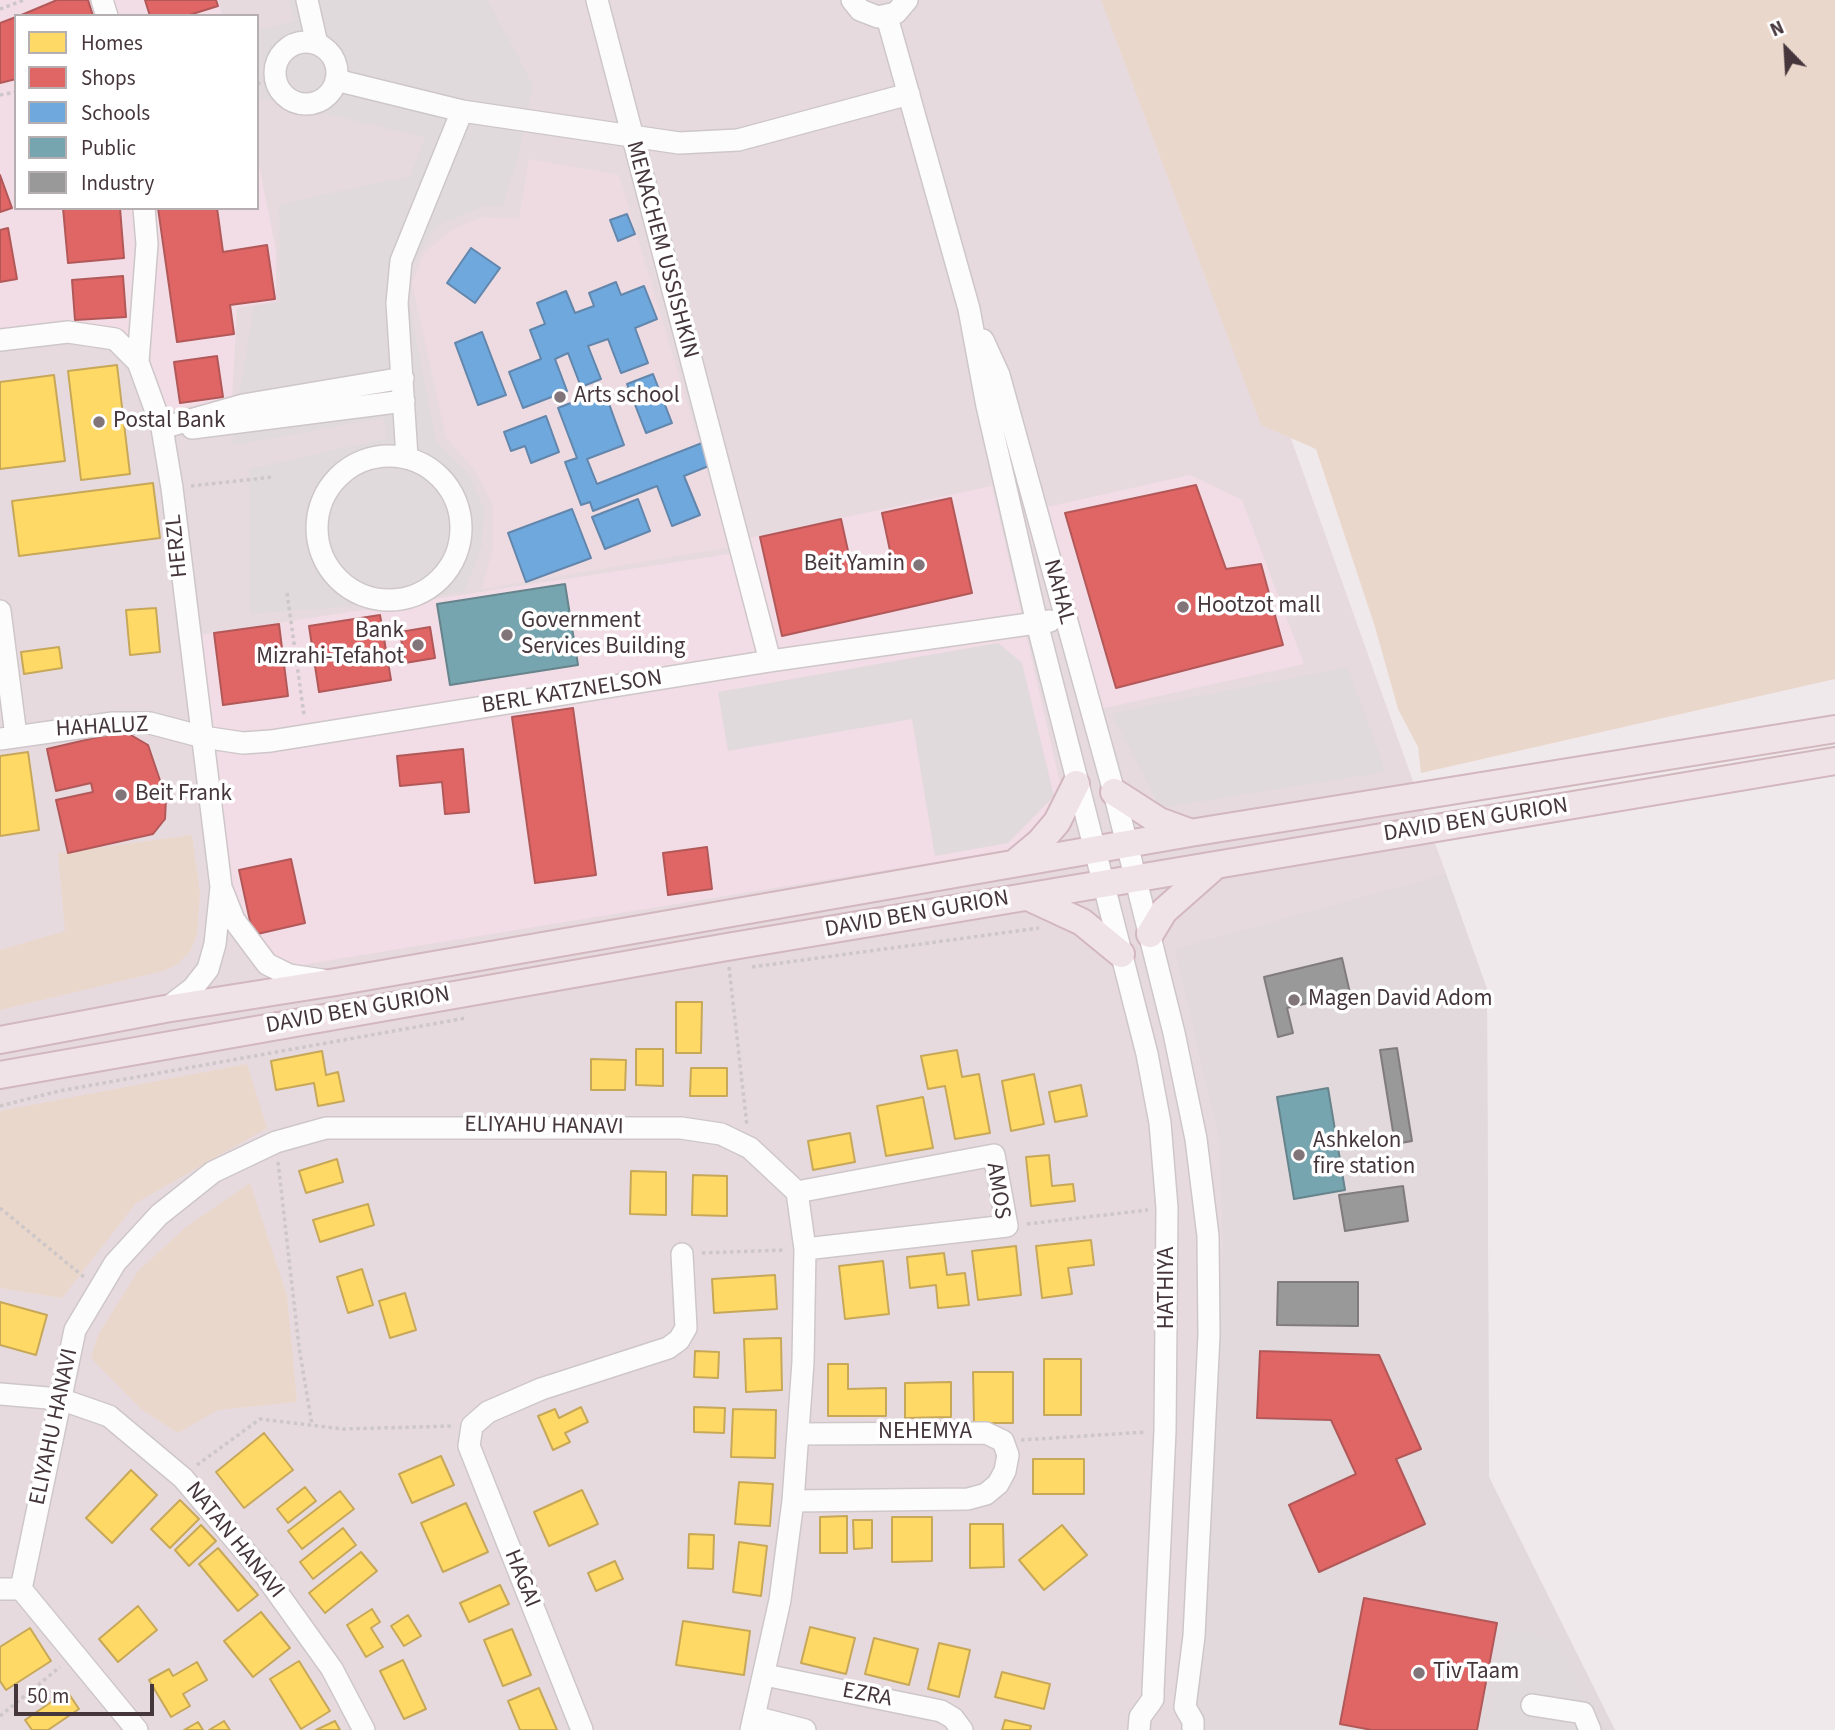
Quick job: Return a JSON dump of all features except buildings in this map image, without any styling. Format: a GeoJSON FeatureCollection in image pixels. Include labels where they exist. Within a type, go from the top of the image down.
{"type":"FeatureCollection","features":[{"type":"Feature","properties":{"kind":"main road","name":"DAVID BEN GURION"},"geometry":{"type":"LineString","coordinates":[[0,1040],[165,1009],[336,982],[1190,833],[1835,729]]}},
{"type":"Feature","properties":{"kind":"main road","name":"DAVID BEN GURION"},"geometry":{"type":"LineString","coordinates":[[0,1075],[728,959],[1102,883],[1835,761]]}},
{"type":"Feature","properties":{"kind":"main road"},"geometry":{"type":"LineString","coordinates":[[1012,864],[1041,842],[1057,822],[1076,785]]}},
{"type":"Feature","properties":{"kind":"main road"},"geometry":{"type":"LineString","coordinates":[[1114,792],[1158,821],[1190,833]]}},
{"type":"Feature","properties":{"kind":"main road"},"geometry":{"type":"LineString","coordinates":[[1150,934],[1164,911],[1218,864]]}},
{"type":"Feature","properties":{"kind":"main road"},"geometry":{"type":"LineString","coordinates":[[1028,897],[1082,922],[1121,954]]}},
{"type":"Feature","properties":{"kind":"street"},"geometry":{"type":"LineString","coordinates":[[307,0],[317,44]]}},
{"type":"Feature","properties":{"kind":"street","name":"MENACHEM USSISHKIN"},"geometry":{"type":"LineString","coordinates":[[597,0],[770,661]]}},
{"type":"Feature","properties":{"kind":"street"},"geometry":{"type":"LineString","coordinates":[[852,0],[868,15],[887,17],[896,13],[907,0]]}},
{"type":"Feature","properties":{"kind":"street","name":"NAHAL"},"geometry":{"type":"LineString","coordinates":[[887,17],[969,309],[987,406],[1037,623],[1094,850]]}},
{"type":"Feature","properties":{"kind":"street"},"geometry":{"type":"LineString","coordinates":[[298,43],[317,44],[324,48],[335,62],[336,79],[325,97],[306,104],[287,97],[266,82],[282,53],[298,43]]}},
{"type":"Feature","properties":{"kind":"street"},"geometry":{"type":"LineString","coordinates":[[336,79],[462,111],[535,124],[678,143],[737,140],[909,94]]}},
{"type":"Feature","properties":{"kind":"street"},"geometry":{"type":"LineString","coordinates":[[407,457],[397,303],[401,261],[462,111]]}},
{"type":"Feature","properties":{"kind":"street","name":"HERZL"},"geometry":{"type":"LineString","coordinates":[[144,210],[147,244],[138,362],[162,428],[172,488],[221,887],[215,944],[208,969],[194,988],[165,1009]]}},
{"type":"Feature","properties":{"kind":"street","name":"NAHAL"},"geometry":{"type":"LineString","coordinates":[[969,309],[999,375],[1136,878]]}},
{"type":"Feature","properties":{"kind":"street"},"geometry":{"type":"LineString","coordinates":[[0,340],[68,332],[115,339],[138,362]]}},
{"type":"Feature","properties":{"kind":"street"},"geometry":{"type":"LineString","coordinates":[[162,428],[243,405],[403,378]]}},
{"type":"Feature","properties":{"kind":"street"},"geometry":{"type":"LineString","coordinates":[[162,428],[253,422],[404,401]]}},
{"type":"Feature","properties":{"kind":"street"},"geometry":{"type":"LineString","coordinates":[[382,456],[407,457],[428,466],[445,481],[462,523],[459,546],[450,567],[434,584],[403,598],[369,597],[348,588],[330,570],[319,548],[317,522],[323,498],[337,477],[357,463],[382,456]]}},
{"type":"Feature","properties":{"kind":"street"},"geometry":{"type":"LineString","coordinates":[[0,611],[8,738]]}},
{"type":"Feature","properties":{"kind":"street","name":"BERL KATZNELSON"},"geometry":{"type":"LineString","coordinates":[[203,737],[243,743],[307,736],[770,661],[1066,618]]}},
{"type":"Feature","properties":{"kind":"street","name":"HAHALUZ"},"geometry":{"type":"LineString","coordinates":[[8,738],[113,723],[150,723],[203,737]]}},
{"type":"Feature","properties":{"kind":"street","name":"HATHIYA"},"geometry":{"type":"LineString","coordinates":[[1094,850],[1147,1054],[1158,1112],[1167,1208],[1165,1431],[1158,1629],[1150,1705],[1140,1717],[1139,1730]]}},
{"type":"Feature","properties":{"kind":"street","name":"HATHIYA"},"geometry":{"type":"LineString","coordinates":[[1136,878],[1196,1139],[1208,1236],[1209,1335],[1194,1636],[1185,1707],[1193,1721],[1193,1730]]}},
{"type":"Feature","properties":{"kind":"street","name":"HERZL"},"geometry":{"type":"LineString","coordinates":[[221,887],[234,920],[267,964],[289,975],[336,982]]}},
{"type":"Feature","properties":{"kind":"street","name":"ELIYAHU HANAVI"},"geometry":{"type":"LineString","coordinates":[[11,1589],[75,1330],[115,1263],[159,1214],[213,1172],[276,1142],[326,1128],[380,1125],[640,1128],[721,1134],[750,1148],[797,1192]]}},
{"type":"Feature","properties":{"kind":"street","name":"AMOS"},"geometry":{"type":"LineString","coordinates":[[797,1192],[994,1155],[1007,1226],[805,1249]]}},
{"type":"Feature","properties":{"kind":"street"},"geometry":{"type":"LineString","coordinates":[[797,1192],[805,1249],[799,1434],[780,1600],[753,1724],[805,1730]]}},
{"type":"Feature","properties":{"kind":"street"},"geometry":{"type":"LineString","coordinates":[[472,1426],[488,1412],[541,1389],[668,1348],[679,1340],[686,1328],[682,1254]]}},
{"type":"Feature","properties":{"kind":"street","name":"NATAN HANAVI"},"geometry":{"type":"LineString","coordinates":[[0,1394],[60,1399],[109,1416],[183,1478],[264,1574],[332,1669],[364,1730]]}},
{"type":"Feature","properties":{"kind":"street","name":"HAGAI"},"geometry":{"type":"LineString","coordinates":[[472,1426],[469,1446],[582,1730]]}},
{"type":"Feature","properties":{"kind":"street","name":"NEHEMYA"},"geometry":{"type":"LineString","coordinates":[[793,1500],[968,1499],[986,1494],[1005,1471],[1008,1455],[1003,1441],[986,1433],[799,1434]]}},
{"type":"Feature","properties":{"kind":"street"},"geometry":{"type":"LineString","coordinates":[[11,1589],[75,1654],[137,1730]]}},
{"type":"Feature","properties":{"kind":"street","name":"EZRA"},"geometry":{"type":"LineString","coordinates":[[765,1675],[942,1711],[953,1718],[962,1730]]}},
{"type":"Feature","properties":{"kind":"street"},"geometry":{"type":"LineString","coordinates":[[1150,1705],[1164,1699],[1185,1707]]}},
{"type":"Feature","properties":{"kind":"street"},"geometry":{"type":"LineString","coordinates":[[1532,1705],[1583,1713],[1590,1730]]}},
{"type":"Feature","properties":{"kind":"path"},"geometry":{"type":"LineString","coordinates":[[0,9],[24,0]]}},
{"type":"Feature","properties":{"kind":"path"},"geometry":{"type":"LineString","coordinates":[[172,488],[273,477]]}},
{"type":"Feature","properties":{"kind":"path"},"geometry":{"type":"LineString","coordinates":[[286,593],[307,736]]}},
{"type":"Feature","properties":{"kind":"path"},"geometry":{"type":"LineString","coordinates":[[743,969],[1041,928]]}},
{"type":"Feature","properties":{"kind":"path"},"geometry":{"type":"LineString","coordinates":[[716,973],[728,959]]}},
{"type":"Feature","properties":{"kind":"path"},"geometry":{"type":"LineString","coordinates":[[728,959],[750,1148]]}},
{"type":"Feature","properties":{"kind":"path"},"geometry":{"type":"LineString","coordinates":[[0,1106],[58,1091],[469,1017]]}},
{"type":"Feature","properties":{"kind":"path"},"geometry":{"type":"LineString","coordinates":[[276,1142],[299,1347],[312,1425]]}},
{"type":"Feature","properties":{"kind":"path"},"geometry":{"type":"LineString","coordinates":[[0,1208],[99,1289]]}},
{"type":"Feature","properties":{"kind":"path"},"geometry":{"type":"LineString","coordinates":[[1007,1226],[1167,1208]]}},
{"type":"Feature","properties":{"kind":"path"},"geometry":{"type":"LineString","coordinates":[[682,1254],[805,1249]]}},
{"type":"Feature","properties":{"kind":"path"},"geometry":{"type":"LineString","coordinates":[[183,1478],[205,1457],[260,1419],[343,1429],[472,1426]]}},
{"type":"Feature","properties":{"kind":"path"},"geometry":{"type":"LineString","coordinates":[[1003,1441],[1165,1431]]}},
{"type":"Feature","properties":{"kind":"path"},"geometry":{"type":"LineString","coordinates":[[0,1716],[75,1654]]}},
{"type":"Feature","properties":{"kind":"shaded area"},"geometry":{"type":"Polygon","coordinates":[[[0,0],[1135,0],[1487,989],[1489,1477],[1615,1730],[0,1730],[0,0]]]}},
{"type":"Feature","properties":{"kind":"shaded area"},"geometry":{"type":"Polygon","coordinates":[[[0,0],[218,0],[222,14],[14,14],[14,210],[259,210],[259,166],[276,250],[276,301],[237,308],[232,400],[151,412],[131,340],[68,325],[0,329],[0,0]]]}},
{"type":"Feature","properties":{"kind":"shaded area"},"geometry":{"type":"Polygon","coordinates":[[[289,0],[488,0],[533,85],[521,145],[503,207],[485,206],[435,227],[405,280],[436,441],[469,475],[484,508],[482,545],[465,591],[398,603],[250,614],[249,469],[387,438],[383,418],[231,446],[254,306],[280,302],[279,204],[410,176],[425,138],[259,97],[259,30],[295,20],[289,0]]]}},
{"type":"Feature","properties":{"kind":"shaded area"},"geometry":{"type":"Polygon","coordinates":[[[1101,0],[1835,0],[1835,679],[1421,773],[1418,747],[1398,709],[1375,627],[1316,449],[1261,425],[1101,0]]]}},
{"type":"Feature","properties":{"kind":"shaded area","name":"Arts school"},"geometry":{"type":"Polygon","coordinates":[[[529,159],[619,175],[730,547],[482,589],[493,547],[493,505],[475,471],[446,438],[412,283],[424,253],[451,230],[482,217],[519,219],[529,159]]]}},
{"type":"Feature","properties":{"kind":"shaded area","name":"Hootzot mall"},"geometry":{"type":"Polygon","coordinates":[[[1190,475],[1242,500],[1304,664],[1100,709],[1043,508],[1190,475]]]}},
{"type":"Feature","properties":{"kind":"shaded area"},"geometry":{"type":"Polygon","coordinates":[[[992,486],[1060,783],[1047,819],[1009,850],[300,965],[272,957],[239,915],[232,881],[199,635],[729,554],[748,538],[992,486]]]}},
{"type":"Feature","properties":{"kind":"shaded area"},"geometry":{"type":"Polygon","coordinates":[[[998,643],[1022,663],[1054,796],[1008,843],[935,856],[912,719],[728,751],[718,692],[998,643]]]}},
{"type":"Feature","properties":{"kind":"shaded area"},"geometry":{"type":"Polygon","coordinates":[[[1348,667],[1386,772],[1160,808],[1111,713],[1348,667]]]}},
{"type":"Feature","properties":{"kind":"shaded area"},"geometry":{"type":"Polygon","coordinates":[[[192,835],[200,893],[197,934],[191,950],[178,964],[163,971],[0,1010],[0,950],[65,931],[58,853],[192,835]]]}},
{"type":"Feature","properties":{"kind":"shaded area"},"geometry":{"type":"Polygon","coordinates":[[[1446,874],[1487,989],[1489,1477],[1615,1730],[1195,1730],[1223,1248],[1220,1143],[1175,949],[1446,874]]]}},
{"type":"Feature","properties":{"kind":"shaded area"},"geometry":{"type":"Polygon","coordinates":[[[247,1064],[267,1128],[136,1203],[62,1298],[0,1288],[0,1111],[247,1064]]]}},
{"type":"Feature","properties":{"kind":"shaded area"},"geometry":{"type":"Polygon","coordinates":[[[250,1183],[287,1296],[297,1402],[218,1410],[178,1433],[141,1409],[91,1358],[98,1335],[138,1271],[186,1227],[250,1183]]]}},
{"type":"Feature","properties":{"kind":"shaded area"},"geometry":{"type":"Polygon","coordinates":[[[1505,1629],[1558,1640],[1598,1730],[1487,1730],[1505,1629]]]}},
{"type":"Feature","properties":{"kind":"place","name":"Arts school"},"geometry":{"type":"Point","coordinates":[560,397]}},
{"type":"Feature","properties":{"kind":"place","name":"Postal Bank"},"geometry":{"type":"Point","coordinates":[99,422]}},
{"type":"Feature","properties":{"kind":"place","name":"Beit Yamin"},"geometry":{"type":"Point","coordinates":[919,565]}},
{"type":"Feature","properties":{"kind":"place","name":"Hootzot mall"},"geometry":{"type":"Point","coordinates":[1183,607]}},
{"type":"Feature","properties":{"kind":"place","name":"Government Services Building"},"geometry":{"type":"Point","coordinates":[507,635]}},
{"type":"Feature","properties":{"kind":"place","name":"Bank Mizrahi-Tefahot"},"geometry":{"type":"Point","coordinates":[418,645]}},
{"type":"Feature","properties":{"kind":"place","name":"Beit Frank"},"geometry":{"type":"Point","coordinates":[121,795]}},
{"type":"Feature","properties":{"kind":"place","name":"Magen David Adom"},"geometry":{"type":"Point","coordinates":[1294,1000]}},
{"type":"Feature","properties":{"kind":"place","name":"Ashkelon fire station"},"geometry":{"type":"Point","coordinates":[1299,1155]}},
{"type":"Feature","properties":{"kind":"place","name":"Tiv Taam"},"geometry":{"type":"Point","coordinates":[1419,1673]}}]}
